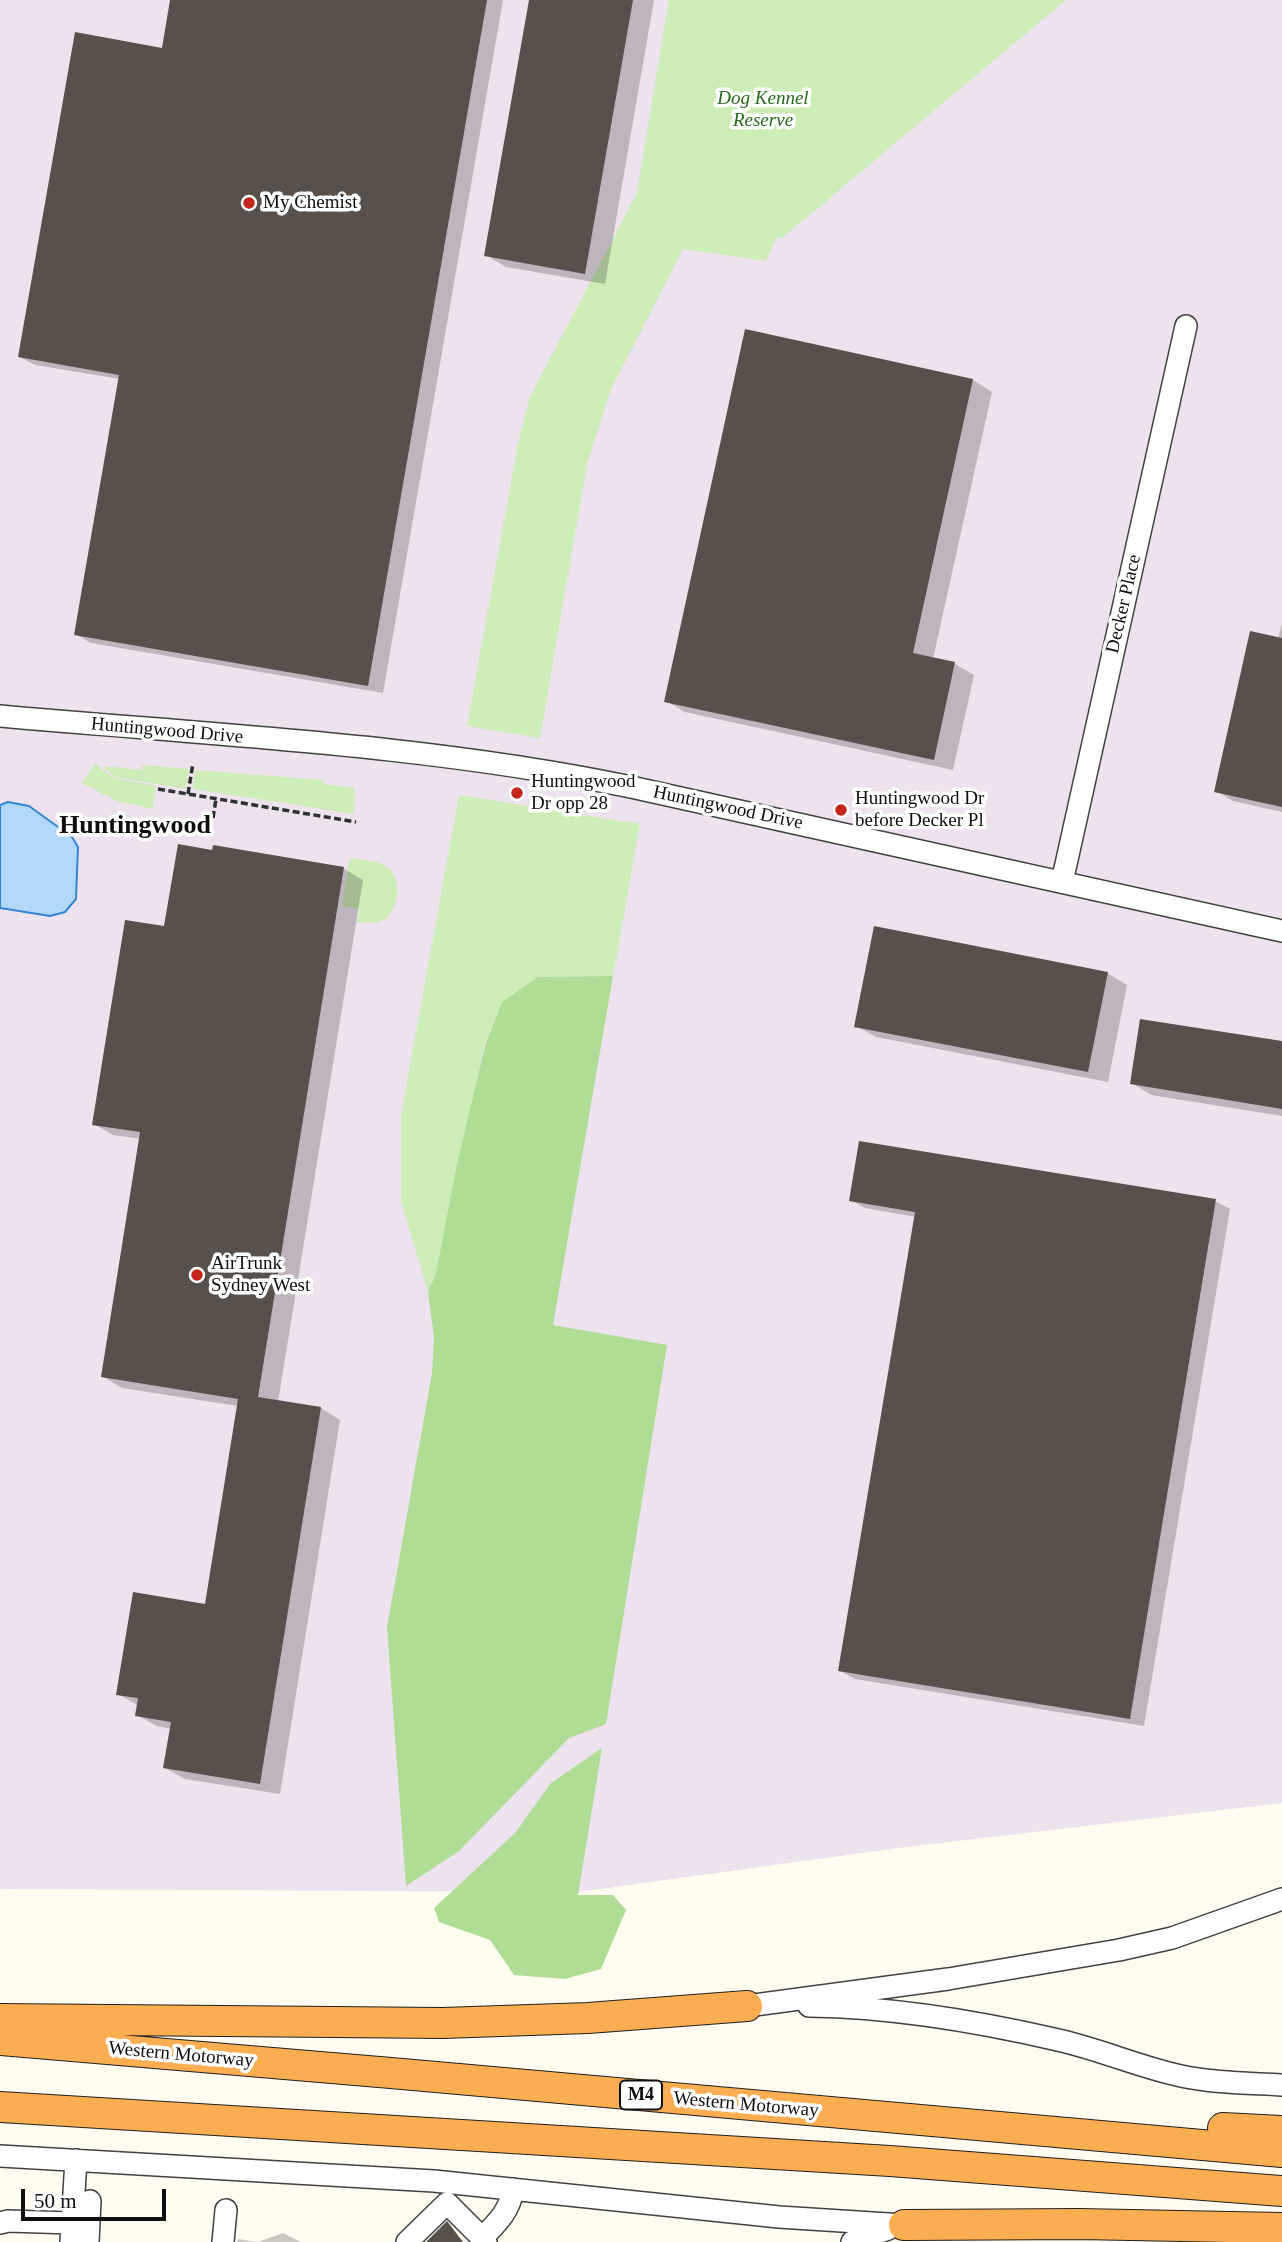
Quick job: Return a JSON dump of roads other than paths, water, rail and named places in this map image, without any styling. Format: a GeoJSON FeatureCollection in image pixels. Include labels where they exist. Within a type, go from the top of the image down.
{"type":"FeatureCollection","features":[{"type":"Feature","properties":{"kind":"highway"},"geometry":{"type":"LineString","coordinates":[[0,2019],[443,2023],[588,2018],[747,2006]]}},
{"type":"Feature","properties":{"kind":"highway","name":"Western Motorway"},"geometry":{"type":"LineString","coordinates":[[0,2040],[1282,2152]]}},
{"type":"Feature","properties":{"kind":"highway"},"geometry":{"type":"LineString","coordinates":[[0,2108],[877,2161],[1282,2190]]}},
{"type":"Feature","properties":{"kind":"highway"},"geometry":{"type":"LineString","coordinates":[[1066,2134],[1213,2127],[1282,2130]]}},
{"type":"Feature","properties":{"kind":"highway"},"geometry":{"type":"LineString","coordinates":[[904,2225],[1080,2224],[1282,2228]]}},
{"type":"Feature","properties":{"kind":"street","name":"Decker Place"},"geometry":{"type":"LineString","coordinates":[[1062,882],[1186,326]]}},
{"type":"Feature","properties":{"kind":"street","name":"Huntingwood Drive"},"geometry":{"type":"LineString","coordinates":[[0,716],[487,761],[631,787],[1282,931]]}},
{"type":"Feature","properties":{"kind":"street"},"geometry":{"type":"LineString","coordinates":[[747,2006],[948,1979],[1119,1950],[1172,1938],[1280,1901]]}},
{"type":"Feature","properties":{"kind":"street"},"geometry":{"type":"LineString","coordinates":[[747,2006],[821,2007],[919,2014],[987,2024],[1062,2041],[1119,2060],[1181,2076],[1213,2082],[1282,2085]]}},
{"type":"Feature","properties":{"kind":"street"},"geometry":{"type":"LineString","coordinates":[[0,2156],[381,2178],[779,2217],[904,2225]]}},
{"type":"Feature","properties":{"kind":"street"},"geometry":{"type":"LineString","coordinates":[[0,2223],[8,2221],[72,2232],[76,2161]]}},
{"type":"Feature","properties":{"kind":"street"},"geometry":{"type":"LineString","coordinates":[[407,2242],[447,2203],[484,2240],[511,2203],[513,2189]]}},
{"type":"Feature","properties":{"kind":"street"},"geometry":{"type":"LineString","coordinates":[[88,2242],[90,2201]]}},
{"type":"Feature","properties":{"kind":"street"},"geometry":{"type":"LineString","coordinates":[[223,2242],[226,2210]]}},
{"type":"Feature","properties":{"kind":"street"},"geometry":{"type":"LineString","coordinates":[[852,2242],[904,2225]]}},
{"type":"Feature","properties":{"kind":"water"},"geometry":{"type":"Polygon","coordinates":[[[8,802],[29,806],[72,837],[78,847],[76,899],[65,912],[50,916],[0,908],[0,805],[8,802]]]}},
{"type":"Feature","properties":{"kind":"place","name":"My Chemist"},"geometry":{"type":"Point","coordinates":[249,203]}},
{"type":"Feature","properties":{"kind":"place","name":"Huntingwood Dr opp 28"},"geometry":{"type":"Point","coordinates":[517,793]}},
{"type":"Feature","properties":{"kind":"place","name":"Huntingwood Dr before Decker Pl"},"geometry":{"type":"Point","coordinates":[841,810]}},
{"type":"Feature","properties":{"kind":"place","name":"AirTrunk Sydney West"},"geometry":{"type":"Point","coordinates":[197,1275]}},
{"type":"Feature","properties":{"kind":"district","name":"Huntingwood"},"geometry":{"type":"Point","coordinates":[135,826]}},
{"type":"Feature","properties":{"kind":"park label","name":"Dog Kennel Reserve"},"geometry":{"type":"Point","coordinates":[763,110]}}]}
